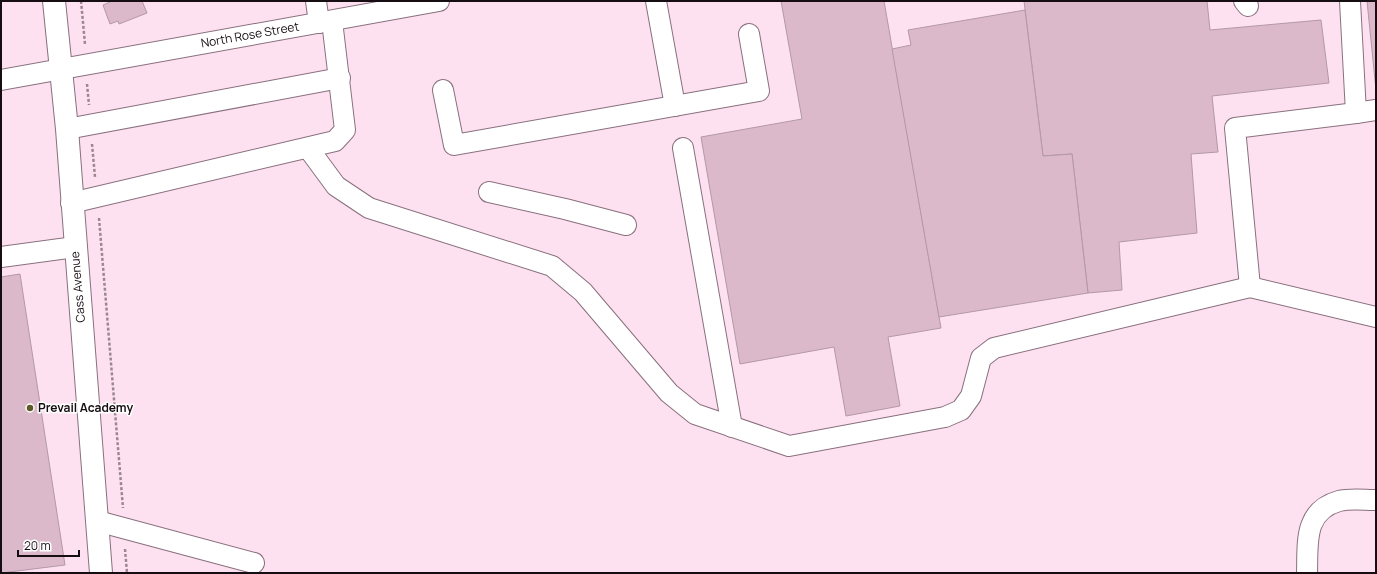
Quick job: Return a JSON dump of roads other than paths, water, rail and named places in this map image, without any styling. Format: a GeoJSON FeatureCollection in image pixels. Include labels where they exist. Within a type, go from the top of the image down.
{"type":"FeatureCollection","features":[{"type":"Feature","properties":{"kind":"main road","name":"Cass Avenue"},"geometry":{"type":"LineString","coordinates":[[54,1],[67,129],[71,203],[101,573]]}},
{"type":"Feature","properties":{"kind":"street"},"geometry":{"type":"LineString","coordinates":[[71,203],[335,141],[345,130],[340,78],[325,22],[316,1]]}},
{"type":"Feature","properties":{"kind":"street"},"geometry":{"type":"LineString","coordinates":[[656,1],[675,106]]}},
{"type":"Feature","properties":{"kind":"street"},"geometry":{"type":"LineString","coordinates":[[1350,1],[1356,113]]}},
{"type":"Feature","properties":{"kind":"street","name":"North Rose Street"},"geometry":{"type":"LineString","coordinates":[[1,80],[432,2]]}},
{"type":"Feature","properties":{"kind":"street"},"geometry":{"type":"LineString","coordinates":[[444,90],[454,145],[759,91],[749,34]]}},
{"type":"Feature","properties":{"kind":"street"},"geometry":{"type":"LineString","coordinates":[[67,129],[340,78]]}},
{"type":"Feature","properties":{"kind":"street"},"geometry":{"type":"LineString","coordinates":[[1250,286],[1235,128],[1376,110]]}},
{"type":"Feature","properties":{"kind":"street"},"geometry":{"type":"LineString","coordinates":[[308,148],[336,186],[369,208],[552,266],[584,292],[669,393],[695,414],[789,446],[945,417],[961,410],[971,396],[981,358],[994,348],[1250,286],[1376,317]]}},
{"type":"Feature","properties":{"kind":"street"},"geometry":{"type":"LineString","coordinates":[[683,148],[732,427]]}},
{"type":"Feature","properties":{"kind":"street"},"geometry":{"type":"LineString","coordinates":[[489,192],[565,209],[626,225]]}},
{"type":"Feature","properties":{"kind":"street"},"geometry":{"type":"LineString","coordinates":[[1,257],[75,247]]}},
{"type":"Feature","properties":{"kind":"street"},"geometry":{"type":"LineString","coordinates":[[1307,573],[1309,528],[1318,512],[1339,501],[1376,500]]}},
{"type":"Feature","properties":{"kind":"street"},"geometry":{"type":"LineString","coordinates":[[97,521],[254,563]]}},
{"type":"Feature","properties":{"kind":"place","name":"Prevail Academy"},"geometry":{"type":"Point","coordinates":[30,408]}}]}
